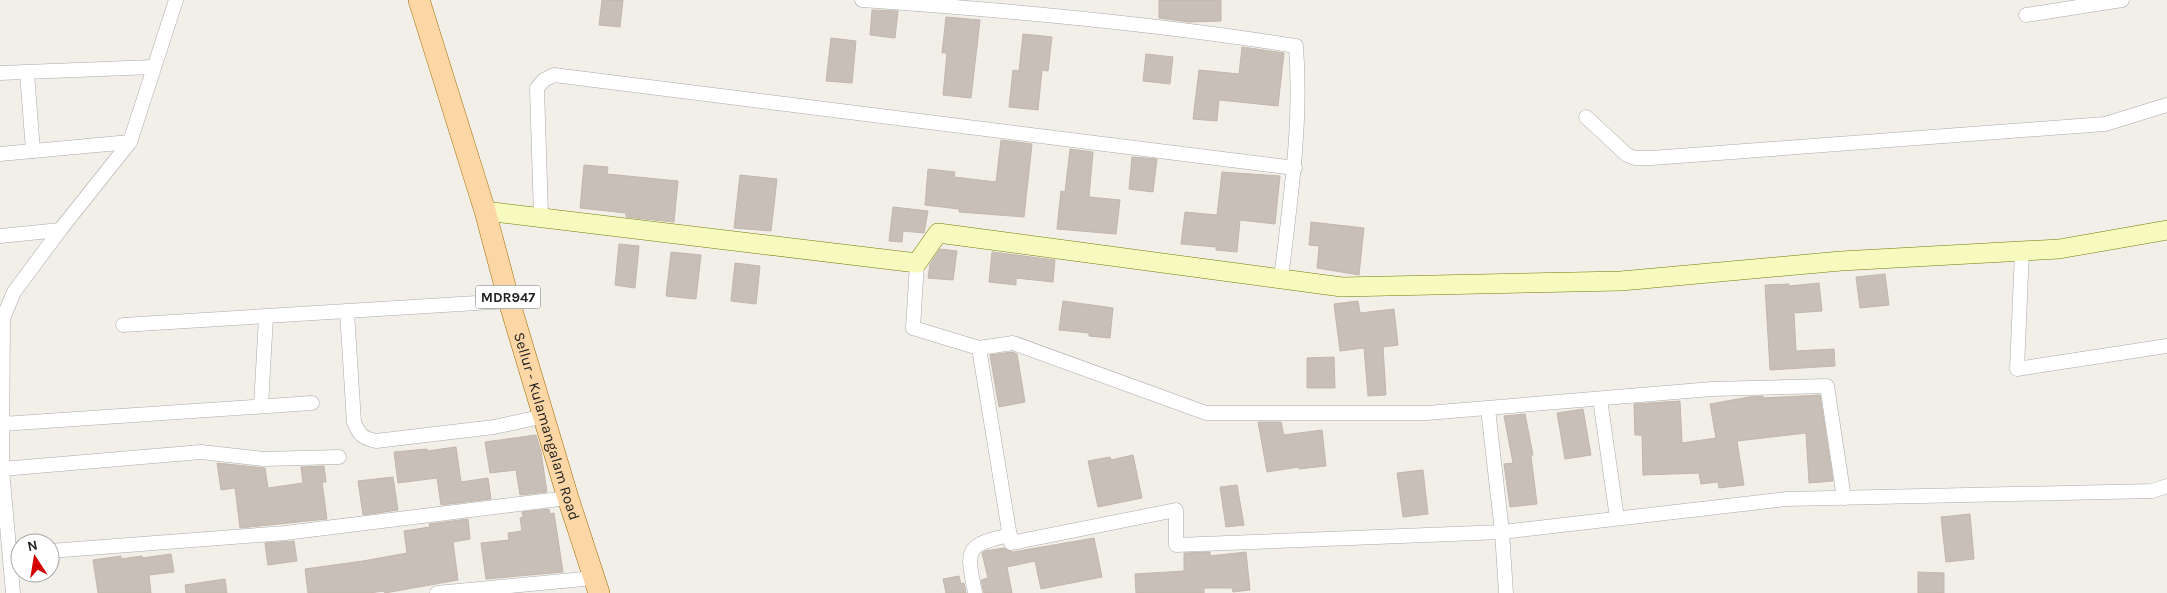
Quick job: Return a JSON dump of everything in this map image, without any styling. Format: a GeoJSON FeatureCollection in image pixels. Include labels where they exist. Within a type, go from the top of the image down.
{"type":"FeatureCollection","features":[{"type":"Feature","properties":{"kind":"main road","name":"Sellur - Kulamangalam Road"},"geometry":{"type":"LineString","coordinates":[[419,0],[485,211],[568,498],[597,585]]}},
{"type":"Feature","properties":{"kind":"street"},"geometry":{"type":"LineString","coordinates":[[10,559],[2,469],[2,318],[14,292],[60,230],[130,142],[176,0]]}},
{"type":"Feature","properties":{"kind":"street"},"geometry":{"type":"LineString","coordinates":[[862,0],[1004,5],[1296,46],[1298,72],[1295,168],[1281,279]]}},
{"type":"Feature","properties":{"kind":"street"},"geometry":{"type":"LineString","coordinates":[[2026,15],[2122,0]]}},
{"type":"Feature","properties":{"kind":"street"},"geometry":{"type":"LineString","coordinates":[[0,73],[153,67]]}},
{"type":"Feature","properties":{"kind":"street"},"geometry":{"type":"LineString","coordinates":[[27,73],[34,151]]}},
{"type":"Feature","properties":{"kind":"street"},"geometry":{"type":"LineString","coordinates":[[542,216],[537,88],[544,80],[554,75],[1295,168]]}},
{"type":"Feature","properties":{"kind":"street"},"geometry":{"type":"LineString","coordinates":[[1586,117],[1627,155],[1635,158],[1652,158],[2105,124],[2167,105]]}},
{"type":"Feature","properties":{"kind":"street"},"geometry":{"type":"LineString","coordinates":[[0,154],[130,142]]}},
{"type":"Feature","properties":{"kind":"street"},"geometry":{"type":"LineString","coordinates":[[485,211],[542,216],[917,263]]}},
{"type":"Feature","properties":{"kind":"street"},"geometry":{"type":"LineString","coordinates":[[0,236],[60,230]]}},
{"type":"Feature","properties":{"kind":"street"},"geometry":{"type":"LineString","coordinates":[[1844,498],[1827,386],[1712,389],[1426,413],[1206,413],[1013,343],[979,348],[913,328],[917,263],[938,233],[1342,287],[1621,281],[1841,261],[2059,249],[2167,230]]}},
{"type":"Feature","properties":{"kind":"street"},"geometry":{"type":"LineString","coordinates":[[2022,251],[2017,369],[2167,346]]}},
{"type":"Feature","properties":{"kind":"street"},"geometry":{"type":"LineString","coordinates":[[123,325],[510,300]]}},
{"type":"Feature","properties":{"kind":"street"},"geometry":{"type":"LineString","coordinates":[[347,312],[354,422],[359,434],[364,438],[376,441],[494,427],[545,416]]}},
{"type":"Feature","properties":{"kind":"street"},"geometry":{"type":"LineString","coordinates":[[261,406],[266,317]]}},
{"type":"Feature","properties":{"kind":"street"},"geometry":{"type":"LineString","coordinates":[[979,348],[1011,543],[1176,510],[1176,545],[1502,532],[1787,499],[2152,491],[2167,486]]}},
{"type":"Feature","properties":{"kind":"street"},"geometry":{"type":"LineString","coordinates":[[1600,399],[1617,518]]}},
{"type":"Feature","properties":{"kind":"street"},"geometry":{"type":"LineString","coordinates":[[2,424],[312,403]]}},
{"type":"Feature","properties":{"kind":"street"},"geometry":{"type":"LineString","coordinates":[[1488,409],[1502,532],[1506,593]]}},
{"type":"Feature","properties":{"kind":"street"},"geometry":{"type":"LineString","coordinates":[[2,469],[201,452],[264,459],[339,457]]}},
{"type":"Feature","properties":{"kind":"street"},"geometry":{"type":"LineString","coordinates":[[60,550],[285,533],[568,498]]}},
{"type":"Feature","properties":{"kind":"street"},"geometry":{"type":"LineString","coordinates":[[975,593],[968,559],[972,550],[988,540],[1010,535]]}},
{"type":"Feature","properties":{"kind":"street"},"geometry":{"type":"LineString","coordinates":[[437,593],[597,585]]}},
{"type":"Feature","properties":{"kind":"building"},"geometry":{"type":"Polygon","coordinates":[[[602,0],[623,0],[620,27],[599,25],[602,0]]]}},
{"type":"Feature","properties":{"kind":"building"},"geometry":{"type":"Polygon","coordinates":[[[1159,0],[1221,0],[1221,21],[1189,22],[1159,18],[1159,0]]]}},
{"type":"Feature","properties":{"kind":"building"},"geometry":{"type":"Polygon","coordinates":[[[872,10],[898,11],[895,38],[870,35],[872,10]]]}},
{"type":"Feature","properties":{"kind":"building"},"geometry":{"type":"Polygon","coordinates":[[[946,17],[980,20],[971,98],[943,95],[947,53],[942,53],[946,17]]]}},
{"type":"Feature","properties":{"kind":"building"},"geometry":{"type":"Polygon","coordinates":[[[1023,34],[1052,37],[1048,71],[1042,70],[1038,110],[1009,107],[1013,70],[1019,71],[1023,34]]]}},
{"type":"Feature","properties":{"kind":"building"},"geometry":{"type":"Polygon","coordinates":[[[831,38],[856,41],[852,83],[826,81],[831,38]]]}},
{"type":"Feature","properties":{"kind":"building"},"geometry":{"type":"Polygon","coordinates":[[[1242,47],[1284,53],[1278,106],[1219,100],[1217,121],[1193,119],[1199,70],[1239,74],[1242,47]]]}},
{"type":"Feature","properties":{"kind":"building"},"geometry":{"type":"Polygon","coordinates":[[[1146,54],[1173,57],[1170,84],[1143,81],[1146,54]]]}},
{"type":"Feature","properties":{"kind":"building"},"geometry":{"type":"Polygon","coordinates":[[[1001,140],[1032,144],[1024,217],[959,212],[959,209],[925,205],[928,169],[955,172],[954,177],[996,182],[1001,140]]]}},
{"type":"Feature","properties":{"kind":"building"},"geometry":{"type":"Polygon","coordinates":[[[1070,149],[1093,152],[1089,197],[1120,200],[1116,234],[1057,229],[1061,191],[1065,192],[1070,149]]]}},
{"type":"Feature","properties":{"kind":"building"},"geometry":{"type":"Polygon","coordinates":[[[1132,157],[1157,159],[1153,192],[1129,189],[1132,157]]]}},
{"type":"Feature","properties":{"kind":"building"},"geometry":{"type":"Polygon","coordinates":[[[584,165],[608,167],[607,174],[678,181],[674,222],[626,217],[626,213],[580,208],[584,165]]]}},
{"type":"Feature","properties":{"kind":"building"},"geometry":{"type":"Polygon","coordinates":[[[1222,172],[1280,176],[1275,224],[1240,220],[1237,252],[1216,250],[1216,247],[1181,244],[1185,212],[1217,215],[1222,172]]]}},
{"type":"Feature","properties":{"kind":"building"},"geometry":{"type":"Polygon","coordinates":[[[740,175],[777,179],[771,231],[734,228],[740,175]]]}},
{"type":"Feature","properties":{"kind":"building"},"geometry":{"type":"Polygon","coordinates":[[[893,207],[928,211],[924,233],[903,231],[902,242],[889,241],[893,207]]]}},
{"type":"Feature","properties":{"kind":"building"},"geometry":{"type":"Polygon","coordinates":[[[1311,222],[1364,228],[1359,275],[1317,268],[1319,246],[1309,245],[1311,222]]]}},
{"type":"Feature","properties":{"kind":"building"},"geometry":{"type":"Polygon","coordinates":[[[619,244],[639,246],[635,288],[615,285],[619,244]]]}},
{"type":"Feature","properties":{"kind":"building"},"geometry":{"type":"Polygon","coordinates":[[[940,249],[957,251],[953,280],[928,278],[930,264],[940,249]]]}},
{"type":"Feature","properties":{"kind":"building"},"geometry":{"type":"Polygon","coordinates":[[[671,252],[701,255],[696,299],[666,296],[671,252]]]}},
{"type":"Feature","properties":{"kind":"building"},"geometry":{"type":"Polygon","coordinates":[[[992,252],[1055,260],[1053,282],[1016,278],[1016,285],[989,282],[992,252]]]}},
{"type":"Feature","properties":{"kind":"building"},"geometry":{"type":"Polygon","coordinates":[[[735,263],[760,266],[756,304],[731,301],[735,263]]]}},
{"type":"Feature","properties":{"kind":"building"},"geometry":{"type":"Polygon","coordinates":[[[1885,274],[1889,305],[1860,308],[1856,277],[1885,274]]]}},
{"type":"Feature","properties":{"kind":"building"},"geometry":{"type":"Polygon","coordinates":[[[1819,283],[1822,311],[1794,313],[1796,351],[1834,349],[1835,366],[1770,370],[1765,285],[1789,284],[1789,286],[1819,283]]]}},
{"type":"Feature","properties":{"kind":"building"},"geometry":{"type":"Polygon","coordinates":[[[1063,301],[1113,308],[1110,338],[1089,336],[1089,333],[1059,330],[1063,301]]]}},
{"type":"Feature","properties":{"kind":"building"},"geometry":{"type":"Polygon","coordinates":[[[1358,301],[1360,313],[1394,309],[1398,345],[1383,347],[1386,395],[1368,396],[1364,348],[1340,351],[1334,304],[1358,301]]]}},
{"type":"Feature","properties":{"kind":"building"},"geometry":{"type":"Polygon","coordinates":[[[1012,352],[1017,354],[1025,402],[999,407],[990,355],[1012,352]]]}},
{"type":"Feature","properties":{"kind":"building"},"geometry":{"type":"Polygon","coordinates":[[[1334,357],[1335,388],[1307,388],[1307,358],[1334,357]]]}},
{"type":"Feature","properties":{"kind":"building"},"geometry":{"type":"Polygon","coordinates":[[[1820,395],[1833,481],[1809,483],[1806,433],[1737,441],[1744,485],[1719,488],[1718,482],[1701,484],[1699,473],[1643,475],[1642,435],[1635,435],[1634,404],[1680,401],[1682,443],[1716,438],[1710,404],[1749,397],[1820,395]]]}},
{"type":"Feature","properties":{"kind":"building"},"geometry":{"type":"Polygon","coordinates":[[[1583,409],[1591,455],[1565,459],[1557,413],[1583,409]]]}},
{"type":"Feature","properties":{"kind":"building"},"geometry":{"type":"Polygon","coordinates":[[[1525,414],[1533,455],[1531,456],[1537,504],[1510,507],[1504,464],[1513,463],[1504,416],[1525,414]]]}},
{"type":"Feature","properties":{"kind":"building"},"geometry":{"type":"Polygon","coordinates":[[[1258,422],[1281,422],[1284,435],[1322,430],[1326,466],[1299,469],[1299,467],[1267,472],[1258,422]]]}},
{"type":"Feature","properties":{"kind":"building"},"geometry":{"type":"Polygon","coordinates":[[[536,435],[541,452],[547,492],[520,495],[516,470],[490,473],[485,442],[536,435]]]}},
{"type":"Feature","properties":{"kind":"building"},"geometry":{"type":"Polygon","coordinates":[[[456,447],[461,482],[488,478],[491,499],[441,505],[437,478],[398,483],[394,452],[427,449],[427,451],[456,447]]]}},
{"type":"Feature","properties":{"kind":"building"},"geometry":{"type":"Polygon","coordinates":[[[1133,455],[1142,498],[1098,507],[1088,461],[1110,457],[1111,460],[1133,455]]]}},
{"type":"Feature","properties":{"kind":"building"},"geometry":{"type":"Polygon","coordinates":[[[217,463],[265,468],[268,488],[303,483],[301,467],[324,466],[326,482],[322,482],[327,519],[240,528],[235,488],[221,490],[217,463]]]}},
{"type":"Feature","properties":{"kind":"building"},"geometry":{"type":"Polygon","coordinates":[[[1423,470],[1428,514],[1403,517],[1397,473],[1423,470]]]}},
{"type":"Feature","properties":{"kind":"building"},"geometry":{"type":"Polygon","coordinates":[[[393,477],[398,510],[363,515],[358,481],[393,477]]]}},
{"type":"Feature","properties":{"kind":"building"},"geometry":{"type":"Polygon","coordinates":[[[1237,485],[1244,525],[1226,527],[1220,487],[1237,485]]]}},
{"type":"Feature","properties":{"kind":"building"},"geometry":{"type":"Polygon","coordinates":[[[549,509],[550,514],[554,513],[563,572],[486,579],[481,543],[509,540],[508,533],[522,531],[520,518],[523,517],[522,512],[549,509]]]}},
{"type":"Feature","properties":{"kind":"building"},"geometry":{"type":"Polygon","coordinates":[[[1970,514],[1974,559],[1946,562],[1941,517],[1970,514]]]}},
{"type":"Feature","properties":{"kind":"building"},"geometry":{"type":"Polygon","coordinates":[[[468,519],[470,539],[453,542],[458,580],[385,593],[384,591],[369,593],[308,593],[305,569],[407,553],[404,531],[430,527],[429,524],[468,519]]]}},
{"type":"Feature","properties":{"kind":"building"},"geometry":{"type":"Polygon","coordinates":[[[1094,538],[1102,577],[1041,589],[1035,561],[1007,567],[1012,593],[984,593],[981,580],[988,578],[982,553],[985,551],[1004,548],[1013,552],[1094,538]]]}},
{"type":"Feature","properties":{"kind":"building"},"geometry":{"type":"Polygon","coordinates":[[[294,541],[297,561],[268,565],[265,543],[294,541]]]}},
{"type":"Feature","properties":{"kind":"building"},"geometry":{"type":"Polygon","coordinates":[[[1210,552],[1210,556],[1246,552],[1250,590],[1233,592],[1232,588],[1204,588],[1204,593],[1136,593],[1135,574],[1184,571],[1184,553],[1210,552]]]}},
{"type":"Feature","properties":{"kind":"building"},"geometry":{"type":"Polygon","coordinates":[[[171,554],[174,572],[149,575],[151,593],[98,593],[93,560],[121,556],[121,559],[171,554]]]}},
{"type":"Feature","properties":{"kind":"building"},"geometry":{"type":"Polygon","coordinates":[[[1918,572],[1944,573],[1944,593],[1918,593],[1918,572]]]}},
{"type":"Feature","properties":{"kind":"building"},"geometry":{"type":"Polygon","coordinates":[[[959,576],[961,584],[964,583],[966,593],[946,593],[943,579],[959,576]]]}},
{"type":"Feature","properties":{"kind":"building"},"geometry":{"type":"Polygon","coordinates":[[[225,579],[227,593],[186,593],[185,585],[225,579]]]}}]}
